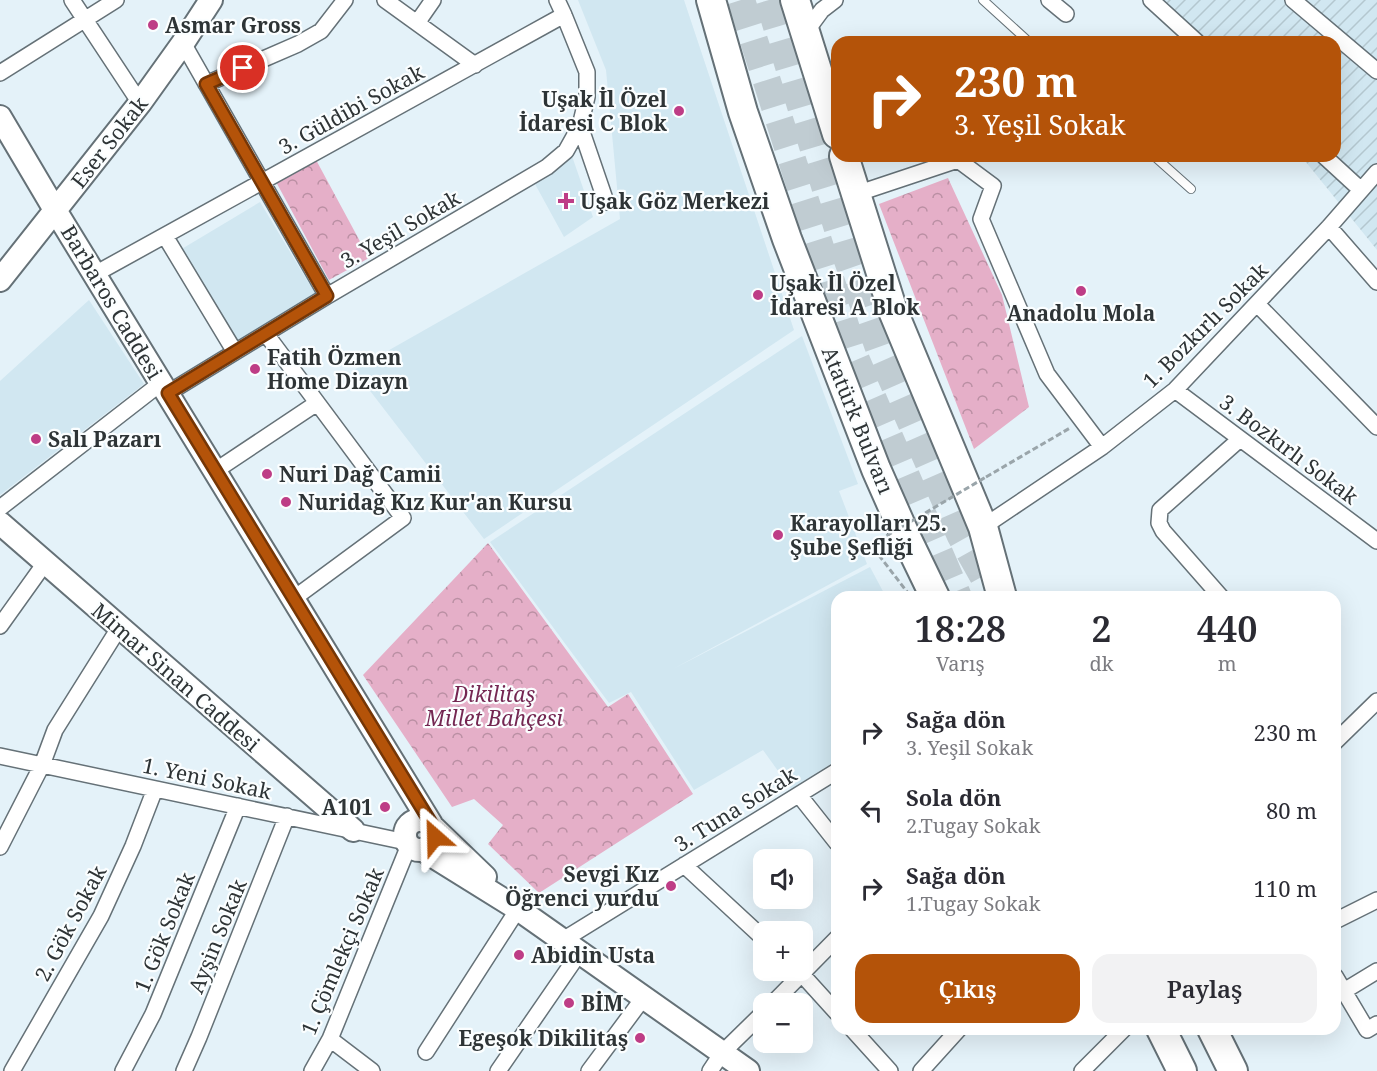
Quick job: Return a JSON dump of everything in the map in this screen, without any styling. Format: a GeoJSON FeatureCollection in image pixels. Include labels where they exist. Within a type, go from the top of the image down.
{"type":"FeatureCollection","features":[{"type":"Feature","properties":{"kind":"highway"},"geometry":{"type":"LineString","coordinates":[[795,0],[831,115]]}},
{"type":"Feature","properties":{"kind":"highway","name":"Atatürk Bulvarı"},"geometry":{"type":"LineString","coordinates":[[716,3],[743,112],[787,239],[876,469],[906,537],[921,591]]}},
{"type":"Feature","properties":{"kind":"highway"},"geometry":{"type":"LineString","coordinates":[[846,162],[893,311],[983,527],[1000,591]]}},
{"type":"Feature","properties":{"kind":"highway"},"geometry":{"type":"LineString","coordinates":[[1164,1035],[1182,1071]]}},
{"type":"Feature","properties":{"kind":"highway"},"geometry":{"type":"LineString","coordinates":[[1215,1035],[1233,1071]]}},
{"type":"Feature","properties":{"kind":"street"},"geometry":{"type":"LineString","coordinates":[[72,0],[140,103]]}},
{"type":"Feature","properties":{"kind":"street"},"geometry":{"type":"LineString","coordinates":[[0,73],[116,0]]}},
{"type":"Feature","properties":{"kind":"street","name":"Eser Sokak"},"geometry":{"type":"LineString","coordinates":[[0,280],[140,103],[211,0]]}},
{"type":"Feature","properties":{"kind":"street"},"geometry":{"type":"LineString","coordinates":[[206,84],[298,44],[321,31],[345,0]]}},
{"type":"Feature","properties":{"kind":"street"},"geometry":{"type":"LineString","coordinates":[[385,0],[475,64]]}},
{"type":"Feature","properties":{"kind":"street"},"geometry":{"type":"LineString","coordinates":[[417,23],[434,0]]}},
{"type":"Feature","properties":{"kind":"street","name":"3. Yeşil Sokak"},"geometry":{"type":"LineString","coordinates":[[0,508],[164,388],[235,352],[547,167],[566,151],[579,126],[587,97],[587,72],[557,0]]}},
{"type":"Feature","properties":{"kind":"street"},"geometry":{"type":"LineString","coordinates":[[805,33],[822,10],[835,0]]}},
{"type":"Feature","properties":{"kind":"street"},"geometry":{"type":"LineString","coordinates":[[1049,0],[1066,14]]}},
{"type":"Feature","properties":{"kind":"street"},"geometry":{"type":"LineString","coordinates":[[1151,0],[1190,36]]}},
{"type":"Feature","properties":{"kind":"street"},"geometry":{"type":"LineString","coordinates":[[1293,0],[1336,36]]}},
{"type":"Feature","properties":{"kind":"street","name":"3. Güldibi Sokak"},"geometry":{"type":"LineString","coordinates":[[95,274],[564,15]]}},
{"type":"Feature","properties":{"kind":"street"},"geometry":{"type":"LineString","coordinates":[[1341,41],[1377,71]]}},
{"type":"Feature","properties":{"kind":"street"},"geometry":{"type":"LineString","coordinates":[[183,43],[327,296]]}},
{"type":"Feature","properties":{"kind":"street","name":"Barbaros Caddesi"},"geometry":{"type":"LineString","coordinates":[[1,120],[432,826],[518,909]]}},
{"type":"Feature","properties":{"kind":"street"},"geometry":{"type":"LineString","coordinates":[[579,126],[606,202]]}},
{"type":"Feature","properties":{"kind":"street"},"geometry":{"type":"LineString","coordinates":[[856,194],[952,162]]}},
{"type":"Feature","properties":{"kind":"street"},"geometry":{"type":"LineString","coordinates":[[961,162],[993,186],[981,219],[1047,374],[1102,447]]}},
{"type":"Feature","properties":{"kind":"street"},"geometry":{"type":"LineString","coordinates":[[1331,162],[1361,190]]}},
{"type":"Feature","properties":{"kind":"street","name":"1. Bozkırlı Sokak"},"geometry":{"type":"LineString","coordinates":[[983,527],[1102,447],[1175,390],[1329,227],[1377,172]]}},
{"type":"Feature","properties":{"kind":"street"},"geometry":{"type":"LineString","coordinates":[[1329,227],[1377,282]]}},
{"type":"Feature","properties":{"kind":"street"},"geometry":{"type":"LineString","coordinates":[[165,236],[235,352]]}},
{"type":"Feature","properties":{"kind":"street"},"geometry":{"type":"LineString","coordinates":[[1257,304],[1377,427]]}},
{"type":"Feature","properties":{"kind":"street"},"geometry":{"type":"LineString","coordinates":[[266,333],[403,518],[293,599]]}},
{"type":"Feature","properties":{"kind":"street","name":"3. Bozkırlı Sokak"},"geometry":{"type":"LineString","coordinates":[[1175,390],[1377,541]]}},
{"type":"Feature","properties":{"kind":"street"},"geometry":{"type":"LineString","coordinates":[[215,471],[317,403]]}},
{"type":"Feature","properties":{"kind":"street"},"geometry":{"type":"LineString","coordinates":[[1216,591],[1163,531],[1159,523],[1159,516],[1160,510],[1240,439]]}},
{"type":"Feature","properties":{"kind":"street","name":"Mimar Sinan Caddesi"},"geometry":{"type":"LineString","coordinates":[[0,523],[352,830]]}},
{"type":"Feature","properties":{"kind":"street"},"geometry":{"type":"LineString","coordinates":[[0,626],[45,563]]}},
{"type":"Feature","properties":{"kind":"street"},"geometry":{"type":"LineString","coordinates":[[0,847],[42,765],[55,730],[119,628]]}},
{"type":"Feature","properties":{"kind":"street"},"geometry":{"type":"LineString","coordinates":[[1341,732],[1377,701]]}},
{"type":"Feature","properties":{"kind":"street","name":"1. Yeni Sokak"},"geometry":{"type":"LineString","coordinates":[[0,756],[352,830],[413,846]]}},
{"type":"Feature","properties":{"kind":"street","name":"3. Tuna Sokak"},"geometry":{"type":"LineString","coordinates":[[571,946],[684,865],[831,775]]}},
{"type":"Feature","properties":{"kind":"street","name":"2. Gök Sokak"},"geometry":{"type":"LineString","coordinates":[[12,1071],[101,916],[133,846],[155,789]]}},
{"type":"Feature","properties":{"kind":"street"},"geometry":{"type":"LineString","coordinates":[[799,795],[831,835]]}},
{"type":"Feature","properties":{"kind":"street","name":"1. Gök Sokak"},"geometry":{"type":"LineString","coordinates":[[123,1071],[153,1014],[238,806]]}},
{"type":"Feature","properties":{"kind":"street","name":"Ayşin Sokak"},"geometry":{"type":"LineString","coordinates":[[184,1071],[287,816]]}},
{"type":"Feature","properties":{"kind":"street"},"geometry":{"type":"LineString","coordinates":[[432,826],[426,821],[414,821],[409,824],[405,836],[413,846],[518,909],[644,997],[716,1062],[748,1071]]}},
{"type":"Feature","properties":{"kind":"street","name":"1. Çömlekçi Sokak"},"geometry":{"type":"LineString","coordinates":[[312,1071],[330,1039],[413,846]]}},
{"type":"Feature","properties":{"kind":"street"},"geometry":{"type":"LineString","coordinates":[[684,865],[753,929]]}},
{"type":"Feature","properties":{"kind":"street"},"geometry":{"type":"LineString","coordinates":[[1341,918],[1377,900]]}},
{"type":"Feature","properties":{"kind":"street"},"geometry":{"type":"LineString","coordinates":[[426,1053],[518,909]]}},
{"type":"Feature","properties":{"kind":"street"},"geometry":{"type":"LineString","coordinates":[[813,960],[831,944]]}},
{"type":"Feature","properties":{"kind":"street"},"geometry":{"type":"LineString","coordinates":[[498,1071],[571,946]]}},
{"type":"Feature","properties":{"kind":"street"},"geometry":{"type":"LineString","coordinates":[[1344,991],[1377,971]]}},
{"type":"Feature","properties":{"kind":"street"},"geometry":{"type":"LineString","coordinates":[[782,993],[792,981]]}},
{"type":"Feature","properties":{"kind":"street"},"geometry":{"type":"LineString","coordinates":[[808,981],[831,1006]]}},
{"type":"Feature","properties":{"kind":"street"},"geometry":{"type":"LineString","coordinates":[[1341,986],[1372,1027]]}},
{"type":"Feature","properties":{"kind":"street"},"geometry":{"type":"LineString","coordinates":[[589,1071],[644,997]]}},
{"type":"Feature","properties":{"kind":"street"},"geometry":{"type":"LineString","coordinates":[[716,1062],[753,1023]]}},
{"type":"Feature","properties":{"kind":"street"},"geometry":{"type":"LineString","coordinates":[[857,1035],[890,1071]]}},
{"type":"Feature","properties":{"kind":"street"},"geometry":{"type":"LineString","coordinates":[[921,1071],[954,1035]]}},
{"type":"Feature","properties":{"kind":"street"},"geometry":{"type":"LineString","coordinates":[[1082,1071],[1118,1035]]}},
{"type":"Feature","properties":{"kind":"street"},"geometry":{"type":"LineString","coordinates":[[330,1039],[372,1071]]}},
{"type":"Feature","properties":{"kind":"lane"},"geometry":{"type":"LineString","coordinates":[[983,0],[1022,36]]}},
{"type":"Feature","properties":{"kind":"lane"},"geometry":{"type":"LineString","coordinates":[[1161,162],[1191,189]]}},
{"type":"Feature","properties":{"kind":"path"},"geometry":{"type":"LineString","coordinates":[[917,591],[871,545],[986,477],[1003,464],[1082,421]]}},
{"type":"Feature","properties":{"kind":"shaded area"},"geometry":{"type":"Polygon","coordinates":[[[578,0],[684,0],[794,330],[484,539],[354,370],[620,219],[606,70],[578,0]]]}},
{"type":"Feature","properties":{"kind":"shaded area"},"geometry":{"type":"Polygon","coordinates":[[[1162,0],[1377,0],[1377,250],[1306,162],[1341,162],[1341,36],[1202,36],[1162,0]]]}},
{"type":"Feature","properties":{"kind":"shaded area","name":"Uşak Göz Merkezi"},"geometry":{"type":"Polygon","coordinates":[[[572,156],[593,217],[564,237],[535,184],[572,156]]]}},
{"type":"Feature","properties":{"kind":"shaded area"},"geometry":{"type":"Polygon","coordinates":[[[260,202],[316,295],[236,343],[180,250],[260,202]]]}},
{"type":"Feature","properties":{"kind":"shaded area","name":"Salı Pazarı"},"geometry":{"type":"Polygon","coordinates":[[[89,300],[144,384],[0,495],[0,381],[89,300]]]}},
{"type":"Feature","properties":{"kind":"shaded area","name":"Karayolları 25. Şube Şefliği"},"geometry":{"type":"Polygon","coordinates":[[[802,336],[858,484],[839,491],[867,564],[673,669],[870,567],[883,591],[831,591],[831,764],[791,789],[763,750],[694,790],[631,692],[609,703],[490,542],[802,336]]]}},
{"type":"Feature","properties":{"kind":"green space"},"geometry":{"type":"Polygon","coordinates":[[[315,158],[369,258],[329,280],[275,180],[315,158]]]}},
{"type":"Feature","properties":{"kind":"green space"},"geometry":{"type":"Polygon","coordinates":[[[948,178],[1002,295],[1029,407],[974,449],[879,204],[948,178]]]}},
{"type":"Feature","properties":{"kind":"green space","name":"Dikilitaş Millet Bahçesi"},"geometry":{"type":"Polygon","coordinates":[[[488,543],[608,707],[628,694],[693,794],[539,893],[488,844],[503,825],[474,799],[452,807],[363,675],[488,543]]]}},
{"type":"Feature","properties":{"kind":"tunnel"},"geometry":{"type":"LineString","coordinates":[[741,0],[856,360],[955,591]]}},
{"type":"Feature","properties":{"kind":"tunnel"},"geometry":{"type":"LineString","coordinates":[[769,0],[845,252],[882,356],[961,536],[992,591]]}},
{"type":"Feature","properties":{"kind":"place","name":"Asmar Gross"},"geometry":{"type":"Point","coordinates":[153,25]}},
{"type":"Feature","properties":{"kind":"place","name":"Uşak İl Özel İdaresi C Blok"},"geometry":{"type":"Point","coordinates":[679,111]}},
{"type":"Feature","properties":{"kind":"place","name":"Uşak Göz Merkezi"},"geometry":{"type":"Point","coordinates":[566,201]}},
{"type":"Feature","properties":{"kind":"place","name":"Anadolu Mola"},"geometry":{"type":"Point","coordinates":[1081,291]}},
{"type":"Feature","properties":{"kind":"place","name":"Uşak İl Özel İdaresi A Blok"},"geometry":{"type":"Point","coordinates":[758,295]}},
{"type":"Feature","properties":{"kind":"place","name":"Fatih Özmen Home Dizayn"},"geometry":{"type":"Point","coordinates":[255,369]}},
{"type":"Feature","properties":{"kind":"place","name":"Salı Pazarı"},"geometry":{"type":"Point","coordinates":[36,439]}},
{"type":"Feature","properties":{"kind":"place","name":"Nuri Dağ Camii"},"geometry":{"type":"Point","coordinates":[267,474]}},
{"type":"Feature","properties":{"kind":"place","name":"Nuridağ Kız Kur'an Kursu"},"geometry":{"type":"Point","coordinates":[286,502]}},
{"type":"Feature","properties":{"kind":"place","name":"Karayolları 25. Şube Şefliği"},"geometry":{"type":"Point","coordinates":[778,535]}},
{"type":"Feature","properties":{"kind":"place","name":"A101"},"geometry":{"type":"Point","coordinates":[385,807]}},
{"type":"Feature","properties":{"kind":"place","name":"Sevgi Kız Öğrenci yurdu"},"geometry":{"type":"Point","coordinates":[671,886]}},
{"type":"Feature","properties":{"kind":"place","name":"Abidin Usta"},"geometry":{"type":"Point","coordinates":[519,955]}},
{"type":"Feature","properties":{"kind":"place","name":"BİM"},"geometry":{"type":"Point","coordinates":[569,1003]}},
{"type":"Feature","properties":{"kind":"place","name":"Egeşok Dikilitaş"},"geometry":{"type":"Point","coordinates":[640,1038]}},
{"type":"Feature","properties":{"kind":"route"},"geometry":{"type":"LineString","coordinates":[[243,68],[206,84],[327,296],[168,393],[434,828],[435,837]]}}]}
